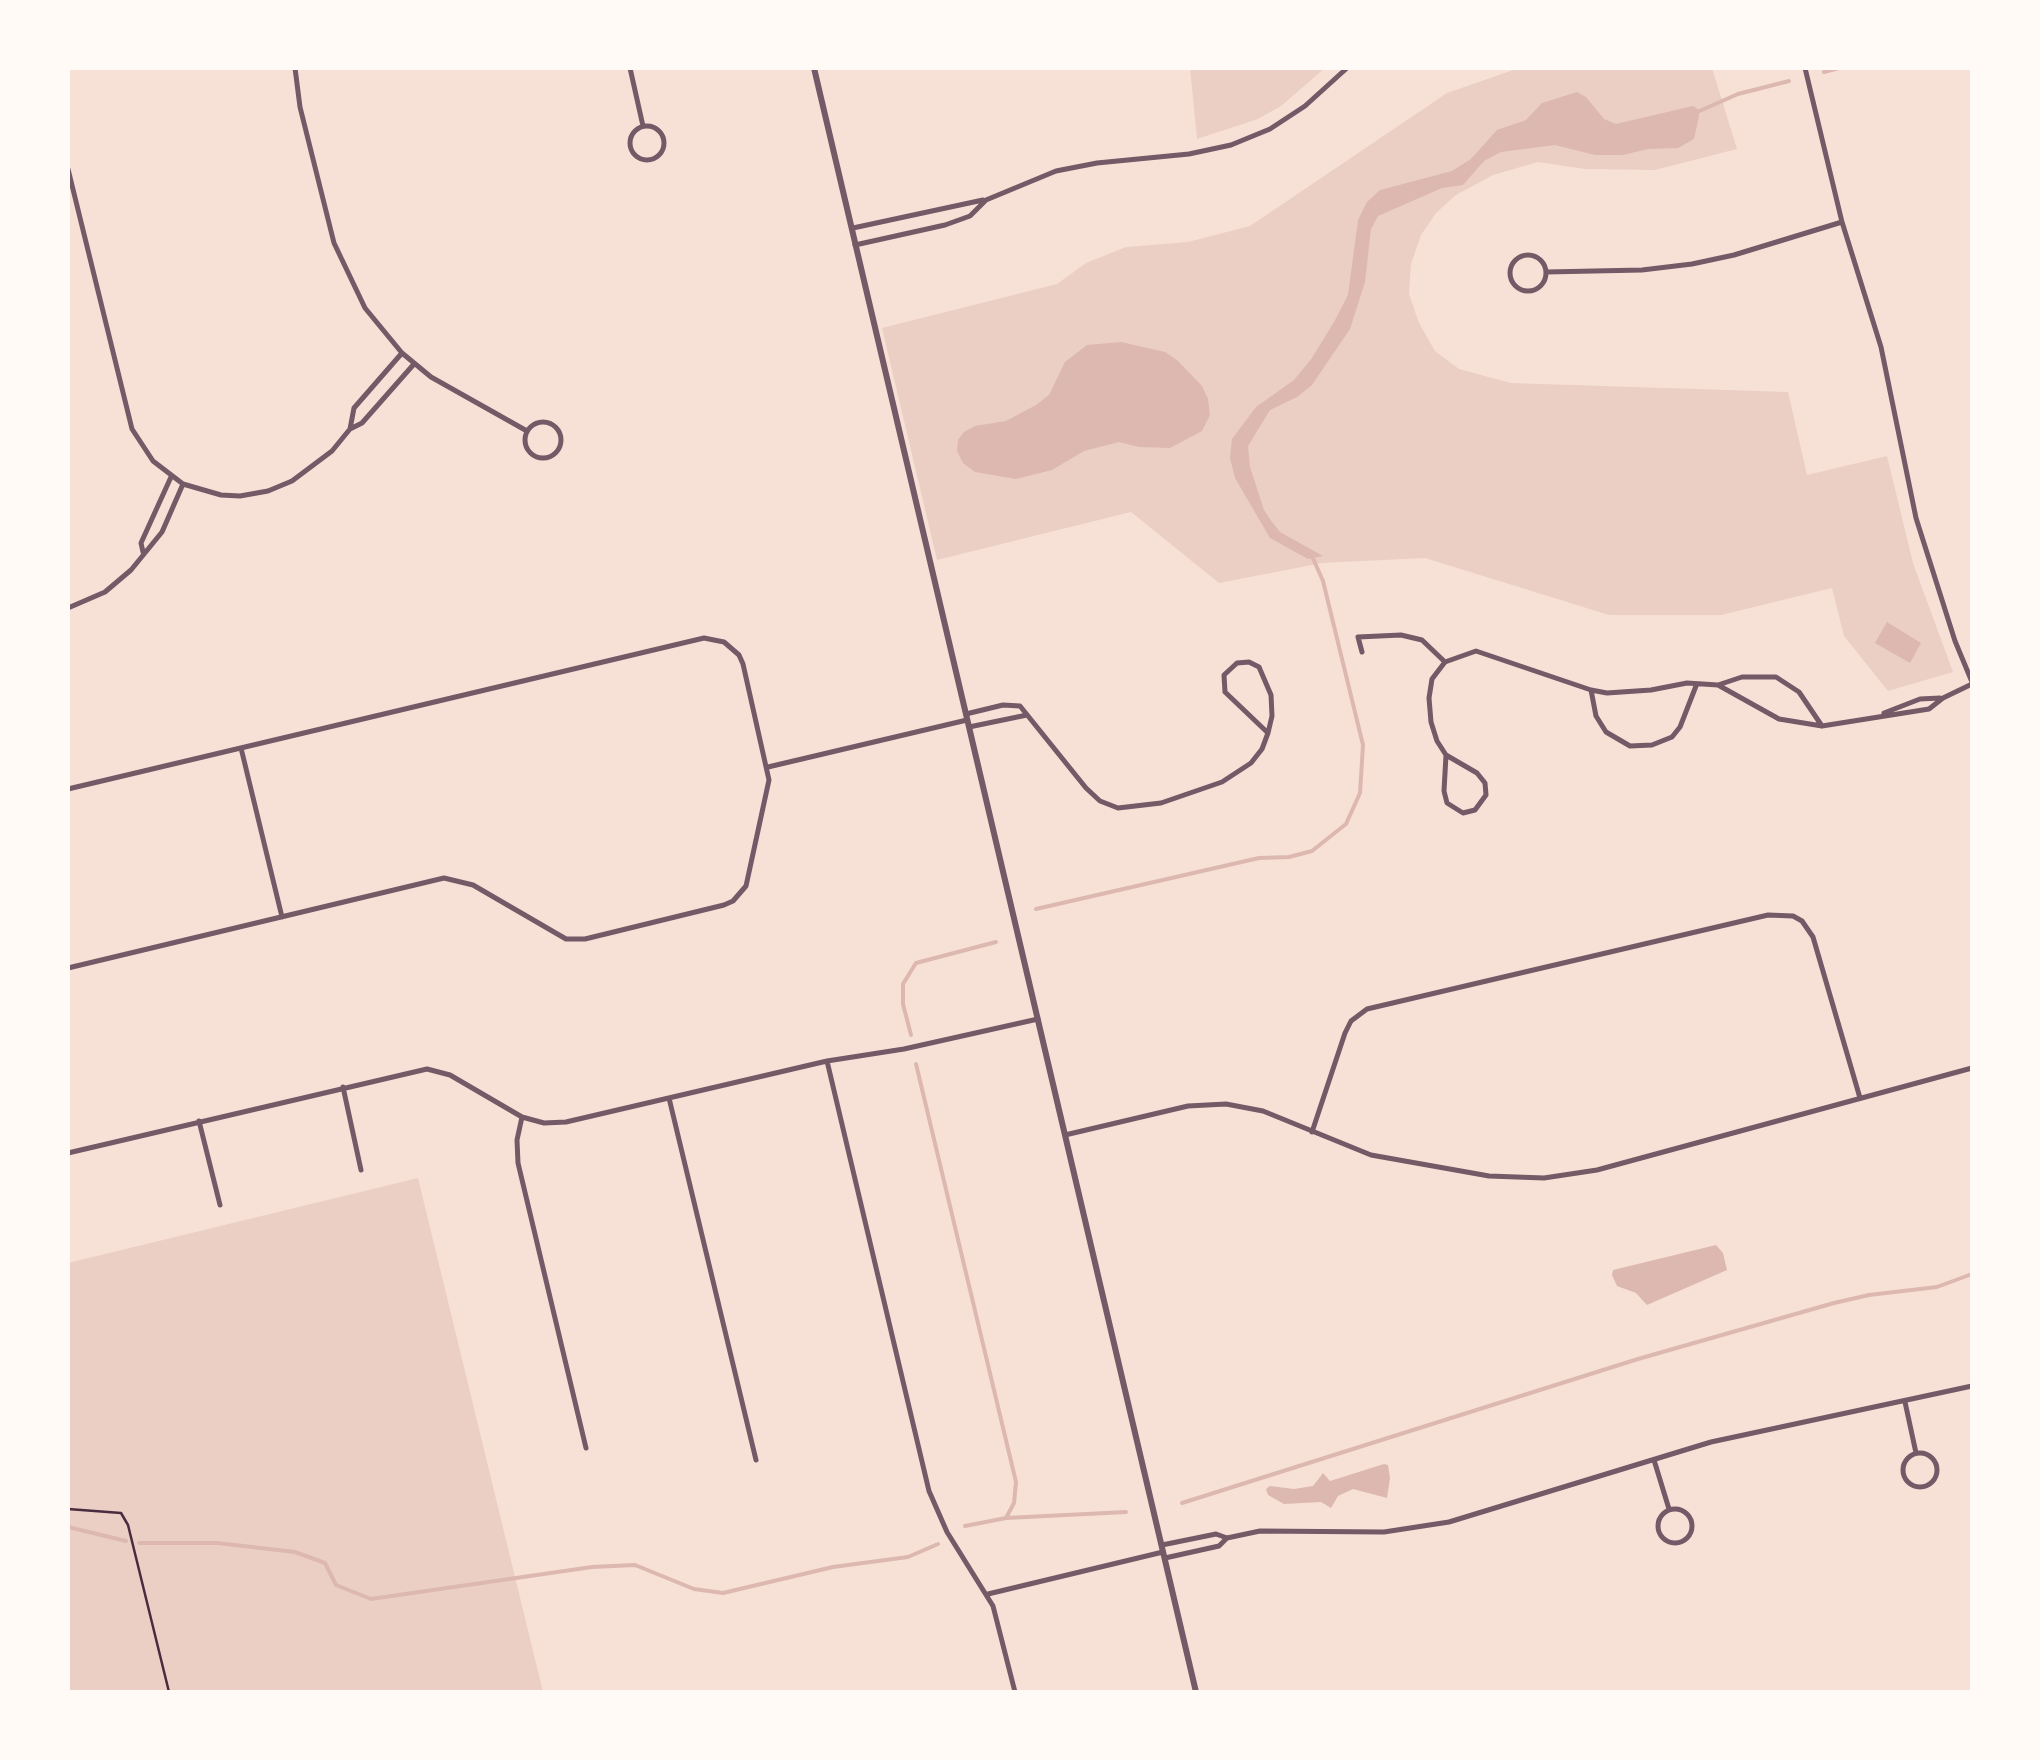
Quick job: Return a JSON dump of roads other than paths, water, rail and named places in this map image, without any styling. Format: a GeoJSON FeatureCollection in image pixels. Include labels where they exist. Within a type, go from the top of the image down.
{"type":"FeatureCollection","features":[{"type":"Feature","properties":{"kind":"street"},"geometry":{"type":"LineString","coordinates":[[295,68],[300,107],[334,243],[365,308],[414,364],[451,391],[528,431]]}},
{"type":"Feature","properties":{"kind":"street"},"geometry":{"type":"LineString","coordinates":[[630,68],[643,126]]}},
{"type":"Feature","properties":{"kind":"street"},"geometry":{"type":"LineString","coordinates":[[814,68],[1196,1692]]}},
{"type":"Feature","properties":{"kind":"street"},"geometry":{"type":"LineString","coordinates":[[855,245],[970,216],[986,200],[1056,171],[1230,145],[1270,129],[1305,106],[1347,68]]}},
{"type":"Feature","properties":{"kind":"street"},"geometry":{"type":"LineString","coordinates":[[1718,685],[1780,719],[1822,726],[1929,709],[1972,684],[1926,554],[1881,347],[1842,222],[1805,68]]}},
{"type":"Feature","properties":{"kind":"street"},"geometry":{"type":"LineString","coordinates":[[643,126],[657,129],[664,141],[660,154],[652,160],[638,159],[630,148],[632,134],[643,126]]}},
{"type":"Feature","properties":{"kind":"street"},"geometry":{"type":"LineString","coordinates":[[68,169],[126,411],[141,446],[183,484],[240,496],[268,490],[313,468],[350,429],[362,423],[414,364]]}},
{"type":"Feature","properties":{"kind":"street"},"geometry":{"type":"LineString","coordinates":[[851,228],[971,200],[986,200]]}},
{"type":"Feature","properties":{"kind":"street"},"geometry":{"type":"LineString","coordinates":[[1546,272],[1692,264],[1842,222]]}},
{"type":"Feature","properties":{"kind":"street"},"geometry":{"type":"LineString","coordinates":[[1530,255],[1541,260],[1546,272],[1542,285],[1531,291],[1518,288],[1511,270],[1517,259],[1530,255]]}},
{"type":"Feature","properties":{"kind":"street"},"geometry":{"type":"LineString","coordinates":[[350,429],[354,408],[402,354]]}},
{"type":"Feature","properties":{"kind":"street"},"geometry":{"type":"LineString","coordinates":[[538,422],[552,424],[560,436],[559,447],[549,456],[535,456],[526,444],[528,431],[538,422]]}},
{"type":"Feature","properties":{"kind":"street"},"geometry":{"type":"LineString","coordinates":[[143,552],[141,543],[171,477]]}},
{"type":"Feature","properties":{"kind":"street"},"geometry":{"type":"LineString","coordinates":[[68,608],[96,598],[114,585],[151,548],[183,484]]}},
{"type":"Feature","properties":{"kind":"street"},"geometry":{"type":"LineString","coordinates":[[1362,652],[1358,637],[1401,635],[1422,640],[1445,662]]}},
{"type":"Feature","properties":{"kind":"street"},"geometry":{"type":"LineString","coordinates":[[68,789],[704,638],[724,642],[739,655],[768,767],[768,787],[749,877],[741,894],[724,905],[585,938],[566,939],[473,885],[452,878],[68,968]]}},
{"type":"Feature","properties":{"kind":"street"},"geometry":{"type":"LineString","coordinates":[[1446,755],[1447,803],[1463,813],[1476,810],[1484,802],[1485,783],[1446,755],[1437,741],[1429,698],[1432,679],[1445,662],[1476,651],[1591,690],[1629,693],[1687,684],[1718,685],[1742,676],[1776,677],[1800,692],[1822,726]]}},
{"type":"Feature","properties":{"kind":"street"},"geometry":{"type":"LineString","coordinates":[[768,767],[967,720],[1012,704],[1020,706],[1100,800],[1118,808],[1161,803],[1236,775],[1262,749],[1268,734],[1272,716],[1266,679],[1254,664],[1237,663],[1224,675],[1225,692],[1268,734]]}},
{"type":"Feature","properties":{"kind":"street"},"geometry":{"type":"LineString","coordinates":[[1591,690],[1596,716],[1606,732],[1630,746],[1641,746],[1672,736],[1680,727],[1696,686]]}},
{"type":"Feature","properties":{"kind":"street"},"geometry":{"type":"LineString","coordinates":[[1878,716],[1920,700],[1943,698]]}},
{"type":"Feature","properties":{"kind":"street"},"geometry":{"type":"LineString","coordinates":[[967,720],[1027,715]]}},
{"type":"Feature","properties":{"kind":"street"},"geometry":{"type":"LineString","coordinates":[[241,748],[282,917]]}},
{"type":"Feature","properties":{"kind":"street"},"geometry":{"type":"LineString","coordinates":[[1312,1132],[1345,1032],[1368,1009],[1768,915],[1793,916],[1814,937],[1860,1098]]}},
{"type":"Feature","properties":{"kind":"street"},"geometry":{"type":"LineString","coordinates":[[68,1153],[417,1069],[441,1071],[522,1117],[544,1123],[566,1122],[827,1061],[904,1050],[1038,1018]]}},
{"type":"Feature","properties":{"kind":"street"},"geometry":{"type":"LineString","coordinates":[[827,1061],[930,1491],[947,1532],[988,1594],[1015,1692]]}},
{"type":"Feature","properties":{"kind":"street"},"geometry":{"type":"LineString","coordinates":[[1065,1135],[1188,1106],[1214,1104],[1263,1111],[1371,1155],[1489,1176],[1544,1178],[1597,1170],[1972,1068]]}},
{"type":"Feature","properties":{"kind":"street"},"geometry":{"type":"LineString","coordinates":[[343,1087],[362,1170]]}},
{"type":"Feature","properties":{"kind":"street"},"geometry":{"type":"LineString","coordinates":[[669,1098],[756,1460]]}},
{"type":"Feature","properties":{"kind":"street"},"geometry":{"type":"LineString","coordinates":[[522,1117],[516,1140],[518,1163],[586,1448]]}},
{"type":"Feature","properties":{"kind":"street"},"geometry":{"type":"LineString","coordinates":[[200,1121],[220,1205]]}},
{"type":"Feature","properties":{"kind":"street"},"geometry":{"type":"LineString","coordinates":[[988,1594],[1163,1552],[1216,1534],[1227,1538],[1260,1531],[1384,1532],[1449,1522],[1767,1428],[1972,1386]]}},
{"type":"Feature","properties":{"kind":"street"},"geometry":{"type":"LineString","coordinates":[[1904,1402],[1916,1453]]}},
{"type":"Feature","properties":{"kind":"street"},"geometry":{"type":"LineString","coordinates":[[1916,1453],[1934,1461],[1936,1475],[1927,1486],[1913,1486],[1903,1476],[1904,1462],[1916,1453]]}},
{"type":"Feature","properties":{"kind":"street"},"geometry":{"type":"LineString","coordinates":[[1654,1459],[1670,1509]]}},
{"type":"Feature","properties":{"kind":"street"},"geometry":{"type":"LineString","coordinates":[[1670,1509],[1686,1513],[1692,1524],[1689,1535],[1680,1542],[1668,1542],[1658,1528],[1660,1516],[1670,1509]]}},
{"type":"Feature","properties":{"kind":"street"},"geometry":{"type":"LineString","coordinates":[[1163,1552],[1219,1546],[1227,1538]]}},
{"type":"Feature","properties":{"kind":"waterway"},"geometry":{"type":"LineString","coordinates":[[1824,72],[1839,68]]}},
{"type":"Feature","properties":{"kind":"waterway"},"geometry":{"type":"LineString","coordinates":[[1695,113],[1738,94],[1789,81]]}},
{"type":"Feature","properties":{"kind":"waterway"},"geometry":{"type":"LineString","coordinates":[[1036,909],[1259,858],[1312,851],[1346,824],[1360,793],[1363,745],[1323,581],[1311,554]]}},
{"type":"Feature","properties":{"kind":"waterway"},"geometry":{"type":"LineString","coordinates":[[911,1035],[903,1004],[903,984],[916,963],[996,942]]}},
{"type":"Feature","properties":{"kind":"waterway"},"geometry":{"type":"LineString","coordinates":[[916,1064],[1016,1482],[1014,1503],[1006,1518],[965,1526]]}},
{"type":"Feature","properties":{"kind":"waterway"},"geometry":{"type":"LineString","coordinates":[[1182,1503],[1638,1359],[1834,1303],[1937,1287],[1972,1274]]}},
{"type":"Feature","properties":{"kind":"waterway"},"geometry":{"type":"LineString","coordinates":[[1006,1518],[1126,1512]]}},
{"type":"Feature","properties":{"kind":"waterway"},"geometry":{"type":"LineString","coordinates":[[68,1527],[126,1541]]}},
{"type":"Feature","properties":{"kind":"waterway"},"geometry":{"type":"LineString","coordinates":[[139,1543],[217,1543],[295,1552],[325,1563],[336,1585],[371,1599],[592,1567],[635,1565],[694,1589],[723,1593],[833,1567],[908,1557],[938,1544]]}}]}
